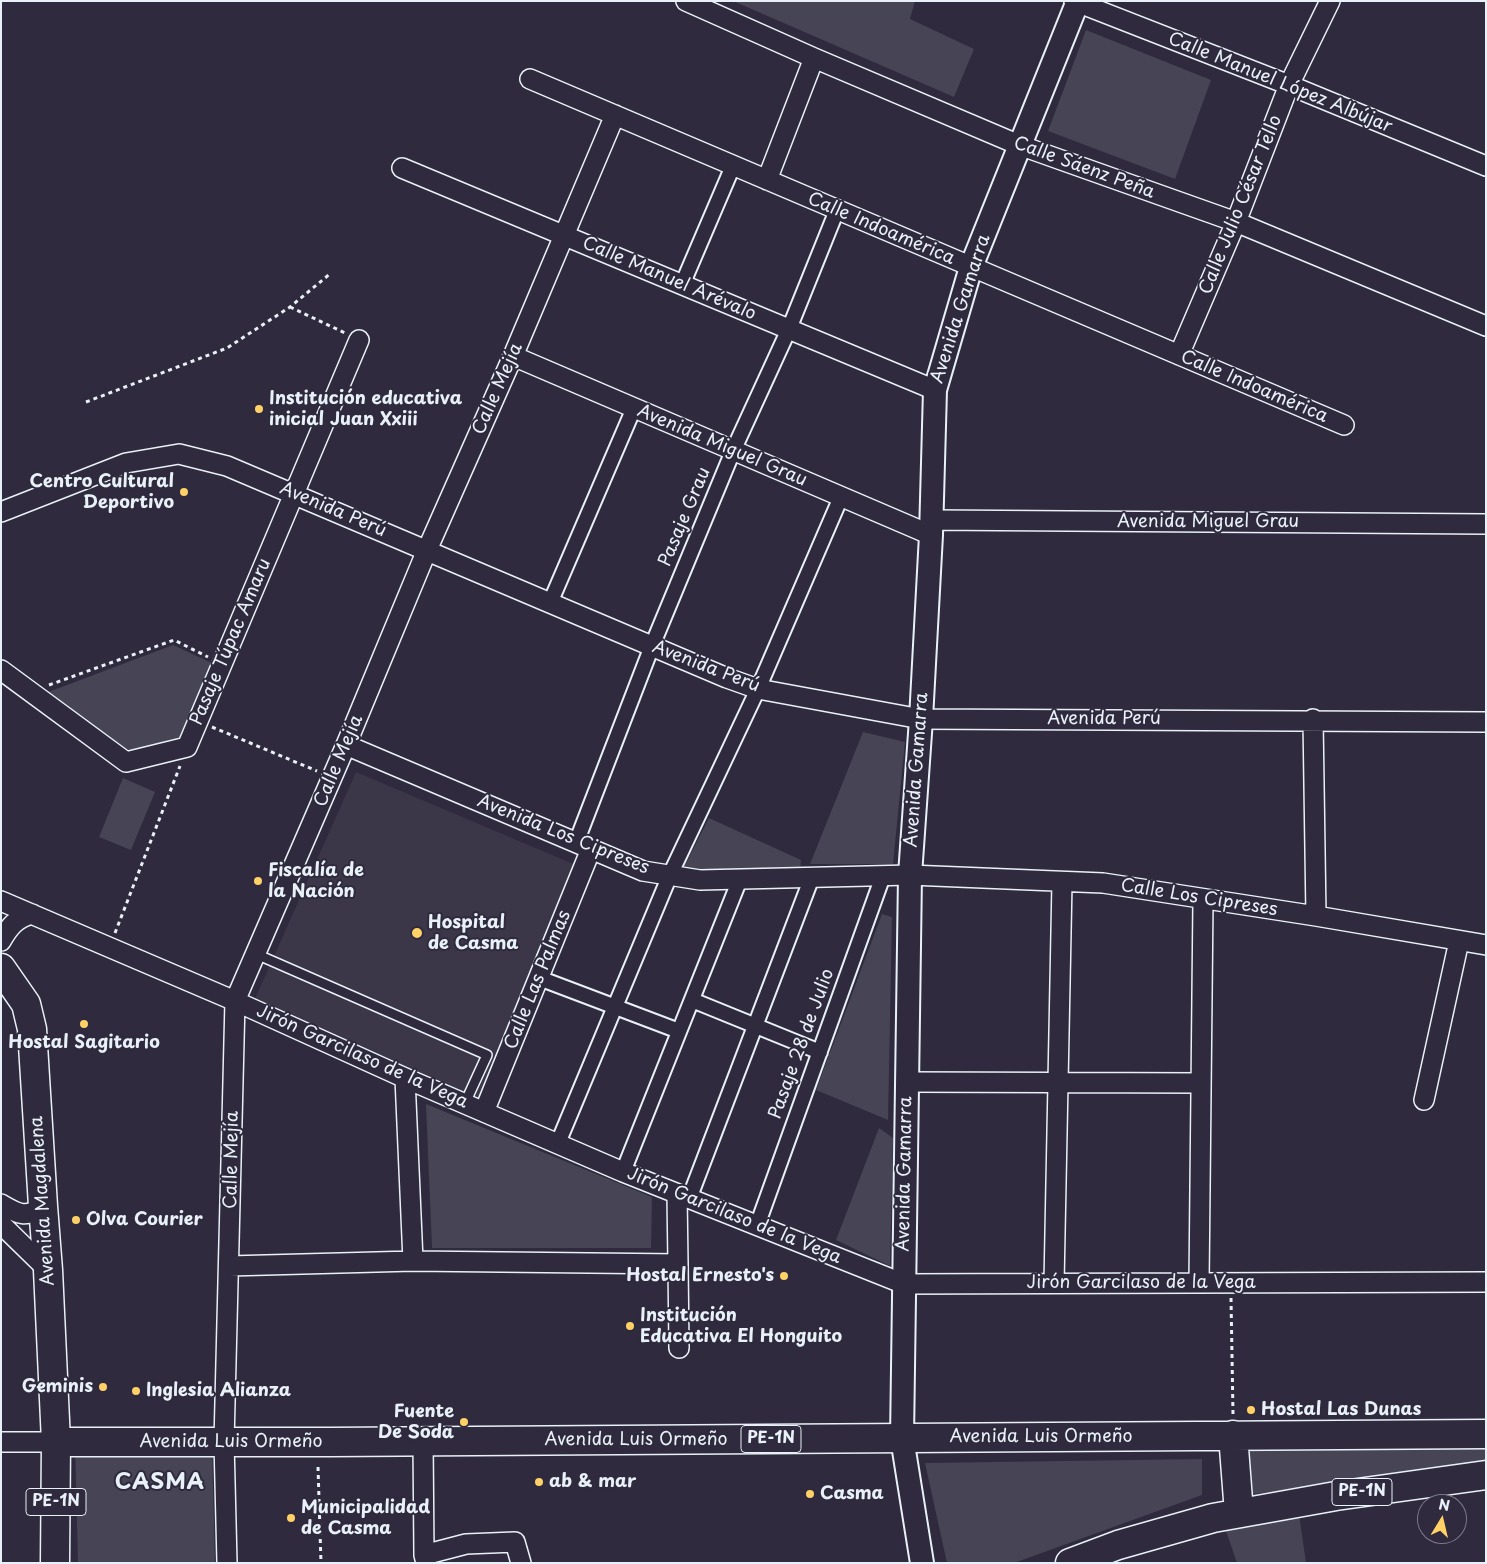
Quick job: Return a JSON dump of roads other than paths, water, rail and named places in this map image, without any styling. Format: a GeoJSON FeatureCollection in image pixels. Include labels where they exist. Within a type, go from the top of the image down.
{"type":"FeatureCollection","features":[{"type":"Feature","properties":{"kind":"highway","name":"Avenida Magdalena"},"geometry":{"type":"LineString","coordinates":[[1,968],[26,1004],[32,1029],[48,1270],[56,1442]]}},
{"type":"Feature","properties":{"kind":"highway","name":"Avenida Luis Ormeño"},"geometry":{"type":"LineString","coordinates":[[56,1442],[1486,1434]]}},
{"type":"Feature","properties":{"kind":"highway"},"geometry":{"type":"LineString","coordinates":[[1233,1435],[1239,1513]]}},
{"type":"Feature","properties":{"kind":"highway","name":"PE-1N"},"geometry":{"type":"LineString","coordinates":[[55,1563],[56,1442]]}},
{"type":"Feature","properties":{"kind":"highway","name":"PE-1N"},"geometry":{"type":"LineString","coordinates":[[1070,1563],[1118,1545],[1213,1518],[1336,1496],[1486,1475]]}},
{"type":"Feature","properties":{"kind":"street","name":"Calle Sáenz Peña"},"geometry":{"type":"LineString","coordinates":[[686,1],[814,58],[1019,145],[1236,222],[1486,326]]}},
{"type":"Feature","properties":{"kind":"street","name":"Calle Julio César Tello"},"geometry":{"type":"LineString","coordinates":[[1179,355],[1236,222],[1289,85],[1330,1]]}},
{"type":"Feature","properties":{"kind":"street","name":"Calle Manuel López Albújar"},"geometry":{"type":"LineString","coordinates":[[1077,2],[1289,85],[1486,166]]}},
{"type":"Feature","properties":{"kind":"street","name":"Avenida Gamarra"},"geometry":{"type":"LineString","coordinates":[[922,1563],[902,1438],[910,875],[921,719],[931,528],[935,390],[971,267],[1077,2]]}},
{"type":"Feature","properties":{"kind":"street"},"geometry":{"type":"LineString","coordinates":[[767,180],[814,58]]}},
{"type":"Feature","properties":{"kind":"street","name":"Calle Indoamérica"},"geometry":{"type":"LineString","coordinates":[[530,79],[1344,425]]}},
{"type":"Feature","properties":{"kind":"street","name":"Calle Mejía"},"geometry":{"type":"LineString","coordinates":[[227,1563],[224,1442],[235,1001],[615,115]]}},
{"type":"Feature","properties":{"kind":"street"},"geometry":{"type":"LineString","coordinates":[[682,285],[733,166]]}},
{"type":"Feature","properties":{"kind":"street","name":"Calle Manuel Arévalo"},"geometry":{"type":"LineString","coordinates":[[402,168],[935,390]]}},
{"type":"Feature","properties":{"kind":"street","name":"Pasaje Grau"},"geometry":{"type":"LineString","coordinates":[[583,846],[652,646],[733,450],[789,329],[837,210]]}},
{"type":"Feature","properties":{"kind":"street","name":"Pasaje Túpac Amaru"},"geometry":{"type":"LineString","coordinates":[[1,670],[126,762],[187,747],[360,340]]}},
{"type":"Feature","properties":{"kind":"street","name":"Avenida Miguel Grau"},"geometry":{"type":"LineString","coordinates":[[513,356],[841,497],[931,528],[1486,524]]}},
{"type":"Feature","properties":{"kind":"street"},"geometry":{"type":"LineString","coordinates":[[550,603],[634,408]]}},
{"type":"Feature","properties":{"kind":"street","name":"Avenida Perú"},"geometry":{"type":"LineString","coordinates":[[1,512],[126,463],[179,454],[227,466],[727,678],[758,689],[921,719],[1486,722]]}},
{"type":"Feature","properties":{"kind":"street"},"geometry":{"type":"LineString","coordinates":[[558,1143],[670,875],[758,689],[841,497]]}},
{"type":"Feature","properties":{"kind":"street"},"geometry":{"type":"LineString","coordinates":[[1313,720],[1316,916]]}},
{"type":"Feature","properties":{"kind":"street","name":"Avenida Los Cipreses"},"geometry":{"type":"LineString","coordinates":[[346,745],[643,871],[700,880],[910,875]]}},
{"type":"Feature","properties":{"kind":"street","name":"Calle Las Palmas"},"geometry":{"type":"LineString","coordinates":[[484,1112],[539,978],[583,846]]}},
{"type":"Feature","properties":{"kind":"street","name":"Calle Los Cipreses"},"geometry":{"type":"LineString","coordinates":[[910,875],[1103,883],[1486,945]]}},
{"type":"Feature","properties":{"kind":"street","name":"Pasaje 28 de Julio"},"geometry":{"type":"LineString","coordinates":[[757,1226],[883,876]]}},
{"type":"Feature","properties":{"kind":"street"},"geometry":{"type":"LineString","coordinates":[[679,1348],[678,1264],[683,1196],[755,1026],[812,877]]}},
{"type":"Feature","properties":{"kind":"street"},"geometry":{"type":"LineString","coordinates":[[623,1172],[740,879]]}},
{"type":"Feature","properties":{"kind":"street"},"geometry":{"type":"LineString","coordinates":[[1054,1284],[1062,882]]}},
{"type":"Feature","properties":{"kind":"street"},"geometry":{"type":"LineString","coordinates":[[1199,1283],[1203,900]]}},
{"type":"Feature","properties":{"kind":"street","name":"Jirón Garcilaso de la Vega"},"geometry":{"type":"LineString","coordinates":[[1,901],[235,1001],[405,1078],[623,1172],[904,1284],[1486,1282]]}},
{"type":"Feature","properties":{"kind":"street"},"geometry":{"type":"LineString","coordinates":[[1,941],[17,920],[32,914]]}},
{"type":"Feature","properties":{"kind":"street"},"geometry":{"type":"LineString","coordinates":[[1424,1100],[1459,941]]}},
{"type":"Feature","properties":{"kind":"street"},"geometry":{"type":"LineString","coordinates":[[539,978],[680,1031]]}},
{"type":"Feature","properties":{"kind":"street"},"geometry":{"type":"LineString","coordinates":[[692,1000],[820,1052]]}},
{"type":"Feature","properties":{"kind":"street"},"geometry":{"type":"LineString","coordinates":[[405,1078],[413,1261]]}},
{"type":"Feature","properties":{"kind":"street"},"geometry":{"type":"LineString","coordinates":[[907,1082],[1201,1083]]}},
{"type":"Feature","properties":{"kind":"street"},"geometry":{"type":"LineString","coordinates":[[1,1204],[14,1212],[26,1215],[43,1206]]}},
{"type":"Feature","properties":{"kind":"street"},"geometry":{"type":"LineString","coordinates":[[1,1224],[48,1270]]}},
{"type":"Feature","properties":{"kind":"street"},"geometry":{"type":"LineString","coordinates":[[229,1266],[413,1261],[678,1264]]}},
{"type":"Feature","properties":{"kind":"street"},"geometry":{"type":"LineString","coordinates":[[423,1441],[425,1559],[466,1544],[514,1542],[521,1563]]}},
{"type":"Feature","properties":{"kind":"street"},"geometry":{"type":"LineString","coordinates":[[1,1442],[56,1442]]}},
{"type":"Feature","properties":{"kind":"lane"},"geometry":{"type":"LineString","coordinates":[[256,954],[487,1055],[465,1103]]}},
{"type":"Feature","properties":{"kind":"place","name":"Institución educativa inicial Juan Xxiii"},"geometry":{"type":"Point","coordinates":[259,409]}},
{"type":"Feature","properties":{"kind":"place","name":"Centro Cultural Deportivo"},"geometry":{"type":"Point","coordinates":[184,492]}},
{"type":"Feature","properties":{"kind":"place","name":"Fiscalía de la Nación"},"geometry":{"type":"Point","coordinates":[258,881]}},
{"type":"Feature","properties":{"kind":"place","name":"Hospital de Casma"},"geometry":{"type":"Point","coordinates":[417,933]}},
{"type":"Feature","properties":{"kind":"place","name":"Hostal Sagitario"},"geometry":{"type":"Point","coordinates":[84,1024]}},
{"type":"Feature","properties":{"kind":"place","name":"Olva Courier"},"geometry":{"type":"Point","coordinates":[76,1220]}},
{"type":"Feature","properties":{"kind":"place","name":"Hostal Ernesto's"},"geometry":{"type":"Point","coordinates":[784,1276]}},
{"type":"Feature","properties":{"kind":"place","name":"Institución Educativa El Honguito"},"geometry":{"type":"Point","coordinates":[630,1326]}},
{"type":"Feature","properties":{"kind":"place","name":"Geminis"},"geometry":{"type":"Point","coordinates":[103,1387]}},
{"type":"Feature","properties":{"kind":"place","name":"Inglesia Alianza"},"geometry":{"type":"Point","coordinates":[136,1391]}},
{"type":"Feature","properties":{"kind":"place","name":"Hostal Las Dunas"},"geometry":{"type":"Point","coordinates":[1251,1410]}},
{"type":"Feature","properties":{"kind":"place","name":"Fuente De Soda"},"geometry":{"type":"Point","coordinates":[464,1422]}},
{"type":"Feature","properties":{"kind":"place","name":"ab & mar"},"geometry":{"type":"Point","coordinates":[539,1482]}},
{"type":"Feature","properties":{"kind":"place","name":"Casma"},"geometry":{"type":"Point","coordinates":[810,1494]}},
{"type":"Feature","properties":{"kind":"place","name":"Municipalidad de Casma"},"geometry":{"type":"Point","coordinates":[291,1518]}},
{"type":"Feature","properties":{"kind":"district","name":"CASMA"},"geometry":{"type":"Point","coordinates":[160,1483]}}]}
